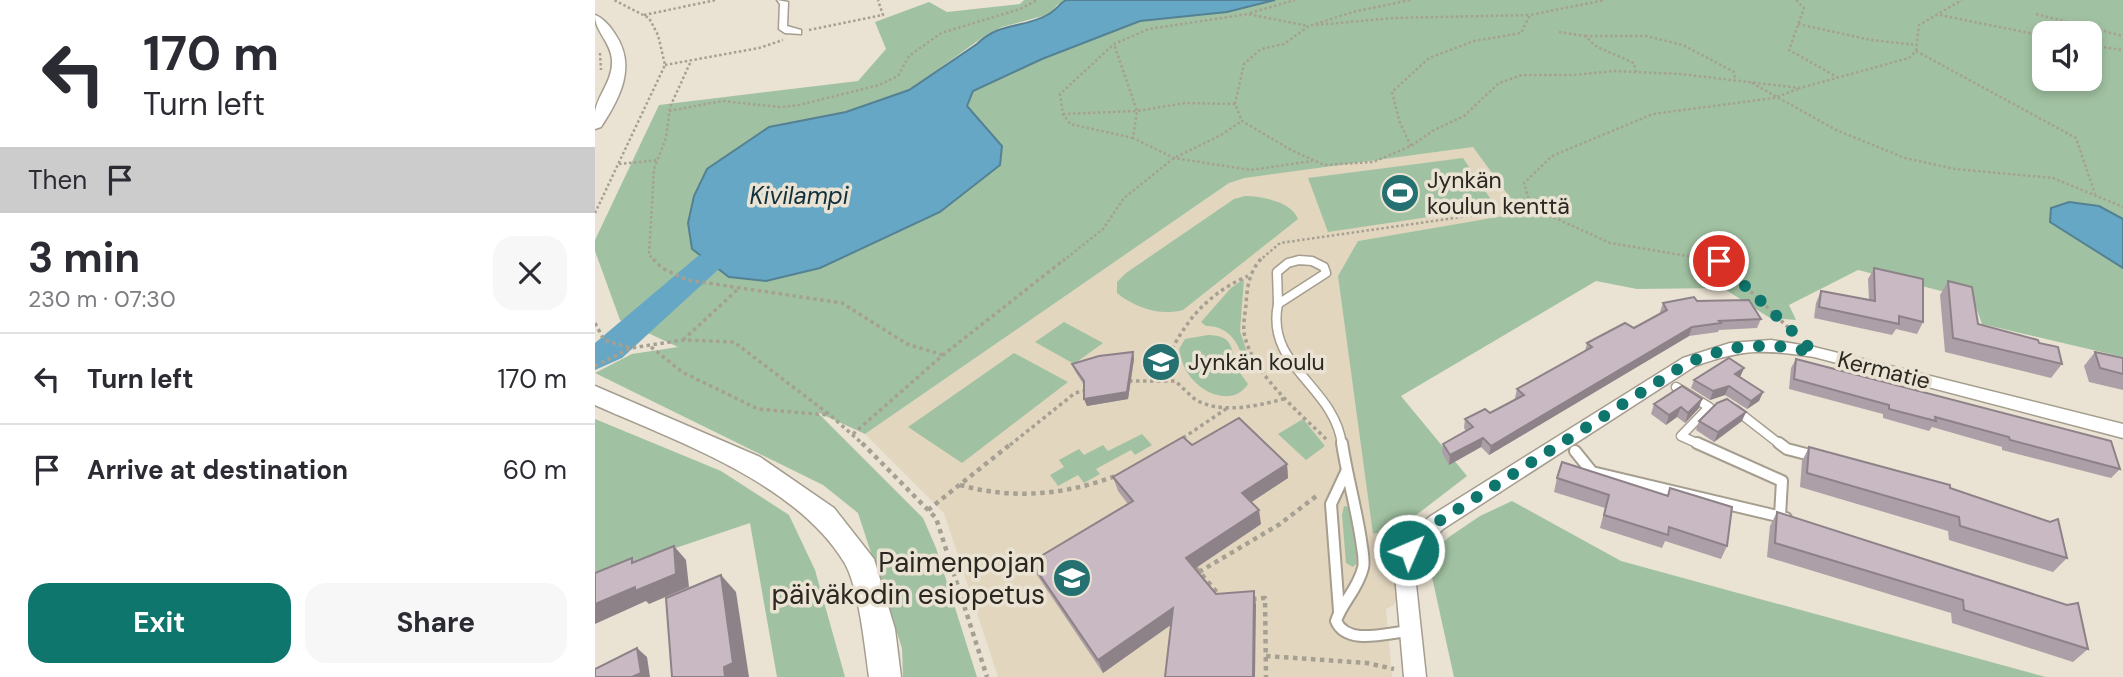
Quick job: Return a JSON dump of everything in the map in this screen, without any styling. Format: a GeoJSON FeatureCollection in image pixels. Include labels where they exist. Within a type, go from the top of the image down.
{"type":"FeatureCollection","features":[{"type":"Feature","properties":{"kind":"main road"},"geometry":{"type":"LineString","coordinates":[[595,19],[610,33],[621,55],[614,90],[595,124]]}},
{"type":"Feature","properties":{"kind":"main road"},"geometry":{"type":"LineString","coordinates":[[595,395],[751,464],[824,516],[859,559],[879,629],[885,677]]}},
{"type":"Feature","properties":{"kind":"street"},"geometry":{"type":"LineString","coordinates":[[781,0],[785,4],[782,27],[798,32]]}},
{"type":"Feature","properties":{"kind":"street","name":"Kermatie"},"geometry":{"type":"LineString","coordinates":[[1415,677],[1405,575],[1409,550],[1436,523],[1689,362],[1730,348],[1771,345],[1814,352],[2123,431]]}},
{"type":"Feature","properties":{"kind":"lane"},"geometry":{"type":"LineString","coordinates":[[1278,304],[1321,278],[1326,273],[1324,267],[1308,260],[1294,260],[1284,264],[1277,272],[1278,304],[1273,323],[1279,342],[1296,369],[1332,410],[1340,426],[1346,472],[1356,505],[1364,565],[1353,595],[1339,611]]}},
{"type":"Feature","properties":{"kind":"lane"},"geometry":{"type":"LineString","coordinates":[[1676,387],[1716,404],[1769,432],[1787,449],[1826,459]]}},
{"type":"Feature","properties":{"kind":"lane"},"geometry":{"type":"LineString","coordinates":[[1716,404],[1681,436],[1782,481],[1780,516]]}},
{"type":"Feature","properties":{"kind":"lane"},"geometry":{"type":"LineString","coordinates":[[1575,451],[1592,472],[1793,520]]}},
{"type":"Feature","properties":{"kind":"lane"},"geometry":{"type":"LineString","coordinates":[[1346,472],[1332,504],[1339,611],[1336,621],[1341,631],[1349,636],[1409,631]]}},
{"type":"Feature","properties":{"kind":"path"},"geometry":{"type":"LineString","coordinates":[[595,214],[665,65],[658,35],[649,18],[614,0]]}},
{"type":"Feature","properties":{"kind":"path"},"geometry":{"type":"LineString","coordinates":[[644,15],[716,0]]}},
{"type":"Feature","properties":{"kind":"path"},"geometry":{"type":"LineString","coordinates":[[665,65],[759,48],[798,32],[875,18],[883,15],[878,0]]}},
{"type":"Feature","properties":{"kind":"path"},"geometry":{"type":"LineString","coordinates":[[669,111],[722,101],[781,107],[799,105],[879,85],[898,76],[909,56],[941,33],[1020,9],[1037,0]]}},
{"type":"Feature","properties":{"kind":"path"},"geometry":{"type":"LineString","coordinates":[[1295,0],[1248,14],[1149,29],[1114,44],[1060,93],[1063,114],[1070,124],[1133,138],[1174,158],[1251,170],[1314,160]]}},
{"type":"Feature","properties":{"kind":"path"},"geometry":{"type":"LineString","coordinates":[[1411,0],[1353,12],[1309,26],[1284,44],[1261,49],[1244,64],[1235,104],[1242,121],[1291,150],[1324,165],[1373,162],[1412,146],[1434,130],[1464,116],[1499,83],[1523,75],[1636,72],[1680,74],[1800,88]]}},
{"type":"Feature","properties":{"kind":"path"},"geometry":{"type":"LineString","coordinates":[[1248,14],[1309,26],[1393,18],[1530,15],[1605,0]]}},
{"type":"Feature","properties":{"kind":"path"},"geometry":{"type":"LineString","coordinates":[[1797,0],[1804,8],[1789,50],[1837,77]]}},
{"type":"Feature","properties":{"kind":"path"},"geometry":{"type":"LineString","coordinates":[[1531,207],[1524,183],[1552,156],[1653,114],[1774,97],[1909,58],[1916,51],[1919,25],[1962,0]]}},
{"type":"Feature","properties":{"kind":"path"},"geometry":{"type":"LineString","coordinates":[[2036,14],[2123,36]]}},
{"type":"Feature","properties":{"kind":"path"},"geometry":{"type":"LineString","coordinates":[[1412,146],[1400,123],[1392,92],[1429,58],[1474,41],[1521,33],[1530,15]]}},
{"type":"Feature","properties":{"kind":"path"},"geometry":{"type":"LineString","coordinates":[[1939,15],[2032,34]]}},
{"type":"Feature","properties":{"kind":"path"},"geometry":{"type":"LineString","coordinates":[[1798,23],[1871,40],[1917,45]]}},
{"type":"Feature","properties":{"kind":"path"},"geometry":{"type":"LineString","coordinates":[[1559,32],[1585,36],[1646,36],[1683,46],[1734,72],[1735,80]]}},
{"type":"Feature","properties":{"kind":"path"},"geometry":{"type":"LineString","coordinates":[[1585,36],[1597,47],[1634,63],[1636,72]]}},
{"type":"Feature","properties":{"kind":"path"},"geometry":{"type":"LineString","coordinates":[[1114,44],[1137,111],[1133,138]]}},
{"type":"Feature","properties":{"kind":"path"},"geometry":{"type":"LineString","coordinates":[[2102,47],[2123,50]]}},
{"type":"Feature","properties":{"kind":"path"},"geometry":{"type":"LineString","coordinates":[[599,49],[601,78]]}},
{"type":"Feature","properties":{"kind":"path"},"geometry":{"type":"LineString","coordinates":[[1916,51],[2076,138],[2095,194]]}},
{"type":"Feature","properties":{"kind":"path"},"geometry":{"type":"LineString","coordinates":[[691,61],[669,111],[666,138],[658,160],[651,204],[649,255],[662,268],[687,280],[842,303],[907,344],[943,355]]}},
{"type":"Feature","properties":{"kind":"path"},"geometry":{"type":"LineString","coordinates":[[1751,82],[1774,97],[1880,149],[1928,165],[2045,176],[2123,207]]}},
{"type":"Feature","properties":{"kind":"path"},"geometry":{"type":"LineString","coordinates":[[1063,114],[1137,111],[1185,103],[1235,104]]}},
{"type":"Feature","properties":{"kind":"path"},"geometry":{"type":"LineString","coordinates":[[853,434],[943,355],[1103,229],[1124,198],[1174,158],[1221,135],[1242,121]]}},
{"type":"Feature","properties":{"kind":"path"},"geometry":{"type":"LineString","coordinates":[[618,164],[658,160]]}},
{"type":"Feature","properties":{"kind":"path"},"geometry":{"type":"LineString","coordinates":[[1329,443],[1287,398],[1255,358],[1244,331],[1248,276],[1258,259],[1280,243],[1531,207],[1610,243],[1719,261],[1814,352]]}},
{"type":"Feature","properties":{"kind":"path"},"geometry":{"type":"LineString","coordinates":[[1159,381],[1171,347],[1201,310],[1232,282],[1248,276]]}},
{"type":"Feature","properties":{"kind":"path"},"geometry":{"type":"LineString","coordinates":[[683,341],[737,289]]}},
{"type":"Feature","properties":{"kind":"path"},"geometry":{"type":"LineString","coordinates":[[595,323],[604,340],[631,348],[683,341],[734,342],[853,434],[936,518],[987,677]]}},
{"type":"Feature","properties":{"kind":"path"},"geometry":{"type":"LineString","coordinates":[[650,347],[682,372],[758,409],[830,415]]}},
{"type":"Feature","properties":{"kind":"path"},"geometry":{"type":"LineString","coordinates":[[595,366],[631,348]]}},
{"type":"Feature","properties":{"kind":"path"},"geometry":{"type":"LineString","coordinates":[[1126,382],[1175,381],[1199,402],[1229,407],[1260,405],[1287,398]]}},
{"type":"Feature","properties":{"kind":"path"},"geometry":{"type":"LineString","coordinates":[[928,510],[1075,393],[1094,388]]}},
{"type":"Feature","properties":{"kind":"path"},"geometry":{"type":"LineString","coordinates":[[1175,443],[1229,407]]}},
{"type":"Feature","properties":{"kind":"path"},"geometry":{"type":"LineString","coordinates":[[960,485],[976,490],[1019,495],[1072,490],[1124,472]]}},
{"type":"Feature","properties":{"kind":"path"},"geometry":{"type":"LineString","coordinates":[[1224,601],[1197,570],[1280,524],[1324,490]]}},
{"type":"Feature","properties":{"kind":"path"},"geometry":{"type":"LineString","coordinates":[[1238,600],[1265,598],[1266,677]]}},
{"type":"Feature","properties":{"kind":"path"},"geometry":{"type":"LineString","coordinates":[[1266,656],[1367,663],[1391,667],[1396,671]]}},
{"type":"Feature","properties":{"kind":"shaded area","name":"Jynkän koulu"},"geometry":{"type":"Polygon","coordinates":[[[1473,147],[1521,214],[1358,241],[1373,534],[1398,529],[1393,560],[1397,597],[1394,605],[1386,609],[1392,677],[998,677],[944,513],[865,434],[1229,183],[1245,178],[1473,147]]]}},
{"type":"Feature","properties":{"kind":"green space"},"geometry":{"type":"Polygon","coordinates":[[[1024,0],[1066,0],[1057,5],[1050,14],[1002,27],[986,35],[909,90],[846,112],[769,127],[742,146],[694,196],[688,223],[693,250],[940,212],[1000,165],[976,115],[967,106],[973,91],[1042,59],[1140,21],[1227,12],[1275,0],[2123,0],[2123,219],[2099,206],[2050,222],[2123,268],[2123,357],[1982,324],[1973,299],[1858,270],[1789,305],[1796,320],[1770,318],[1723,288],[1637,289],[1596,281],[1401,396],[1467,476],[1398,529],[1373,534],[1338,276],[1358,241],[1521,213],[1473,147],[1245,178],[1229,183],[865,434],[817,412],[923,518],[936,548],[977,677],[903,677],[902,648],[858,513],[823,485],[595,373],[632,354],[678,347],[620,320],[595,251],[595,240],[659,105],[858,81],[886,49],[875,22],[929,2],[947,12],[1020,4],[1024,0]]]}},
{"type":"Feature","properties":{"kind":"green space","name":"Jynkän koulun kenttä"},"geometry":{"type":"Polygon","coordinates":[[[1463,158],[1496,207],[1328,232],[1308,178],[1463,158]]]}},
{"type":"Feature","properties":{"kind":"green space"},"geometry":{"type":"Polygon","coordinates":[[[1245,196],[1260,197],[1283,204],[1295,213],[1298,219],[1183,310],[1166,312],[1148,309],[1117,293],[1117,282],[1126,273],[1234,199],[1245,196]]]}},
{"type":"Feature","properties":{"kind":"green space"},"geometry":{"type":"Polygon","coordinates":[[[1244,279],[1240,331],[1248,355],[1242,357],[1230,335],[1201,322],[1231,288],[1244,279]]]}},
{"type":"Feature","properties":{"kind":"green space"},"geometry":{"type":"Polygon","coordinates":[[[1064,322],[1103,343],[1074,364],[1035,342],[1064,322]]]}},
{"type":"Feature","properties":{"kind":"green space"},"geometry":{"type":"Polygon","coordinates":[[[1208,335],[1222,337],[1229,342],[1237,367],[1248,384],[1242,391],[1226,396],[1209,392],[1187,372],[1179,349],[1185,339],[1208,335]]]}},
{"type":"Feature","properties":{"kind":"green space"},"geometry":{"type":"Polygon","coordinates":[[[1014,353],[1068,382],[962,463],[908,427],[1014,353]]]}},
{"type":"Feature","properties":{"kind":"green space"},"geometry":{"type":"Polygon","coordinates":[[[595,419],[721,471],[789,515],[815,570],[845,677],[777,677],[750,523],[595,575],[595,419]]]}},
{"type":"Feature","properties":{"kind":"green space"},"geometry":{"type":"Polygon","coordinates":[[[1303,419],[1325,446],[1306,460],[1278,434],[1303,419]]]}},
{"type":"Feature","properties":{"kind":"green space"},"geometry":{"type":"Polygon","coordinates":[[[1142,434],[1152,445],[1135,455],[1131,450],[1096,469],[1100,474],[1084,483],[1078,475],[1058,486],[1050,475],[1064,467],[1059,460],[1079,449],[1084,455],[1103,445],[1108,451],[1142,434]]]}},
{"type":"Feature","properties":{"kind":"green space"},"geometry":{"type":"Polygon","coordinates":[[[1512,501],[1621,561],[2046,677],[1454,677],[1430,568],[1436,549],[1480,516],[1512,501]]]}},
{"type":"Feature","properties":{"kind":"green space"},"geometry":{"type":"Polygon","coordinates":[[[1344,506],[1349,507],[1352,512],[1357,563],[1353,567],[1346,563],[1342,515],[1344,506]]]}},
{"type":"Feature","properties":{"kind":"water","name":"Kivilampi"},"geometry":{"type":"Polygon","coordinates":[[[1066,0],[1275,0],[1227,12],[1140,21],[1042,59],[973,91],[967,106],[1002,146],[1000,165],[940,212],[820,268],[766,281],[729,277],[692,249],[688,223],[694,196],[707,169],[769,127],[846,112],[909,90],[994,32],[1040,19],[1066,0]]]}},
{"type":"Feature","properties":{"kind":"water"},"geometry":{"type":"Polygon","coordinates":[[[2069,202],[2099,206],[2123,219],[2123,268],[2050,222],[2051,208],[2069,202]]]}},
{"type":"Feature","properties":{"kind":"building"},"geometry":{"type":"Polygon","coordinates":[[[1874,268],[1923,279],[1923,322],[1899,316],[1899,324],[1819,307],[1821,291],[1875,301],[1874,268]]]}},
{"type":"Feature","properties":{"kind":"building"},"geometry":{"type":"Polygon","coordinates":[[[1948,281],[1972,287],[1978,324],[2058,347],[2062,364],[1953,338],[1948,281]]]}},
{"type":"Feature","properties":{"kind":"building"},"geometry":{"type":"Polygon","coordinates":[[[1694,297],[1697,301],[1749,300],[1761,319],[1719,321],[1721,323],[1692,327],[1491,446],[1483,438],[1450,455],[1443,444],[1473,427],[1465,419],[1485,409],[1490,413],[1524,395],[1517,389],[1592,347],[1587,343],[1625,323],[1634,328],[1667,310],[1663,303],[1694,297]]]}},
{"type":"Feature","properties":{"kind":"building"},"geometry":{"type":"Polygon","coordinates":[[[1133,352],[1127,392],[1084,399],[1084,381],[1072,364],[1099,356],[1133,352]]]}},
{"type":"Feature","properties":{"kind":"building"},"geometry":{"type":"Polygon","coordinates":[[[2095,352],[2123,358],[2123,374],[2100,368],[2095,352]]]}},
{"type":"Feature","properties":{"kind":"building"},"geometry":{"type":"Polygon","coordinates":[[[1729,358],[1744,368],[1735,374],[1763,392],[1751,401],[1729,386],[1713,391],[1694,380],[1729,358]]]}},
{"type":"Feature","properties":{"kind":"building"},"geometry":{"type":"Polygon","coordinates":[[[1796,359],[2111,441],[2120,469],[1935,417],[1936,421],[1889,409],[1889,405],[1794,379],[1796,359]]]}},
{"type":"Feature","properties":{"kind":"building"},"geometry":{"type":"Polygon","coordinates":[[[1682,386],[1702,399],[1688,413],[1681,407],[1669,415],[1654,404],[1682,386]]]}},
{"type":"Feature","properties":{"kind":"building"},"geometry":{"type":"Polygon","coordinates":[[[1727,399],[1746,412],[1718,432],[1699,421],[1717,403],[1727,399]]]}},
{"type":"Feature","properties":{"kind":"building"},"geometry":{"type":"Polygon","coordinates":[[[1239,418],[1287,464],[1242,493],[1259,510],[1186,558],[1216,594],[1254,591],[1253,677],[1165,677],[1173,608],[1098,660],[1031,562],[1133,501],[1113,477],[1183,437],[1192,445],[1239,418]]]}},
{"type":"Feature","properties":{"kind":"building"},"geometry":{"type":"Polygon","coordinates":[[[1809,447],[1950,485],[1950,488],[2050,522],[2058,519],[2067,558],[1960,526],[1959,517],[1807,473],[1809,447]]]}},
{"type":"Feature","properties":{"kind":"building"},"geometry":{"type":"Polygon","coordinates":[[[1562,462],[1668,496],[1670,488],[1732,507],[1727,546],[1669,527],[1668,535],[1604,515],[1609,495],[1557,478],[1562,462]]]}},
{"type":"Feature","properties":{"kind":"building"},"geometry":{"type":"Polygon","coordinates":[[[1777,512],[2067,605],[2078,603],[2088,649],[1964,610],[1963,600],[1775,543],[1777,512]]]}},
{"type":"Feature","properties":{"kind":"building"},"geometry":{"type":"Polygon","coordinates":[[[674,546],[676,574],[595,604],[595,573],[632,558],[632,563],[674,546]]]}},
{"type":"Feature","properties":{"kind":"building"},"geometry":{"type":"Polygon","coordinates":[[[721,575],[733,663],[724,667],[725,677],[672,677],[666,598],[721,575]]]}},
{"type":"Feature","properties":{"kind":"building"},"geometry":{"type":"Polygon","coordinates":[[[637,648],[641,673],[632,677],[595,677],[595,669],[637,648]]]}},
{"type":"Feature","properties":{"kind":"waterway"},"geometry":{"type":"LineString","coordinates":[[595,358],[610,350],[709,262]]}},
{"type":"Feature","properties":{"kind":"place","name":"Jynkän koulun kenttä"},"geometry":{"type":"Point","coordinates":[1400,193]}},
{"type":"Feature","properties":{"kind":"place","name":"Jynkän koulu"},"geometry":{"type":"Point","coordinates":[1161,362]}},
{"type":"Feature","properties":{"kind":"place","name":"Paimenpojan päiväkodin esiopetus"},"geometry":{"type":"Point","coordinates":[1072,578]}},
{"type":"Feature","properties":{"kind":"route"},"geometry":{"type":"LineString","coordinates":[[1409,550],[1436,523],[1689,362],[1730,348],[1771,345],[1814,352],[1719,261]]}}]}
